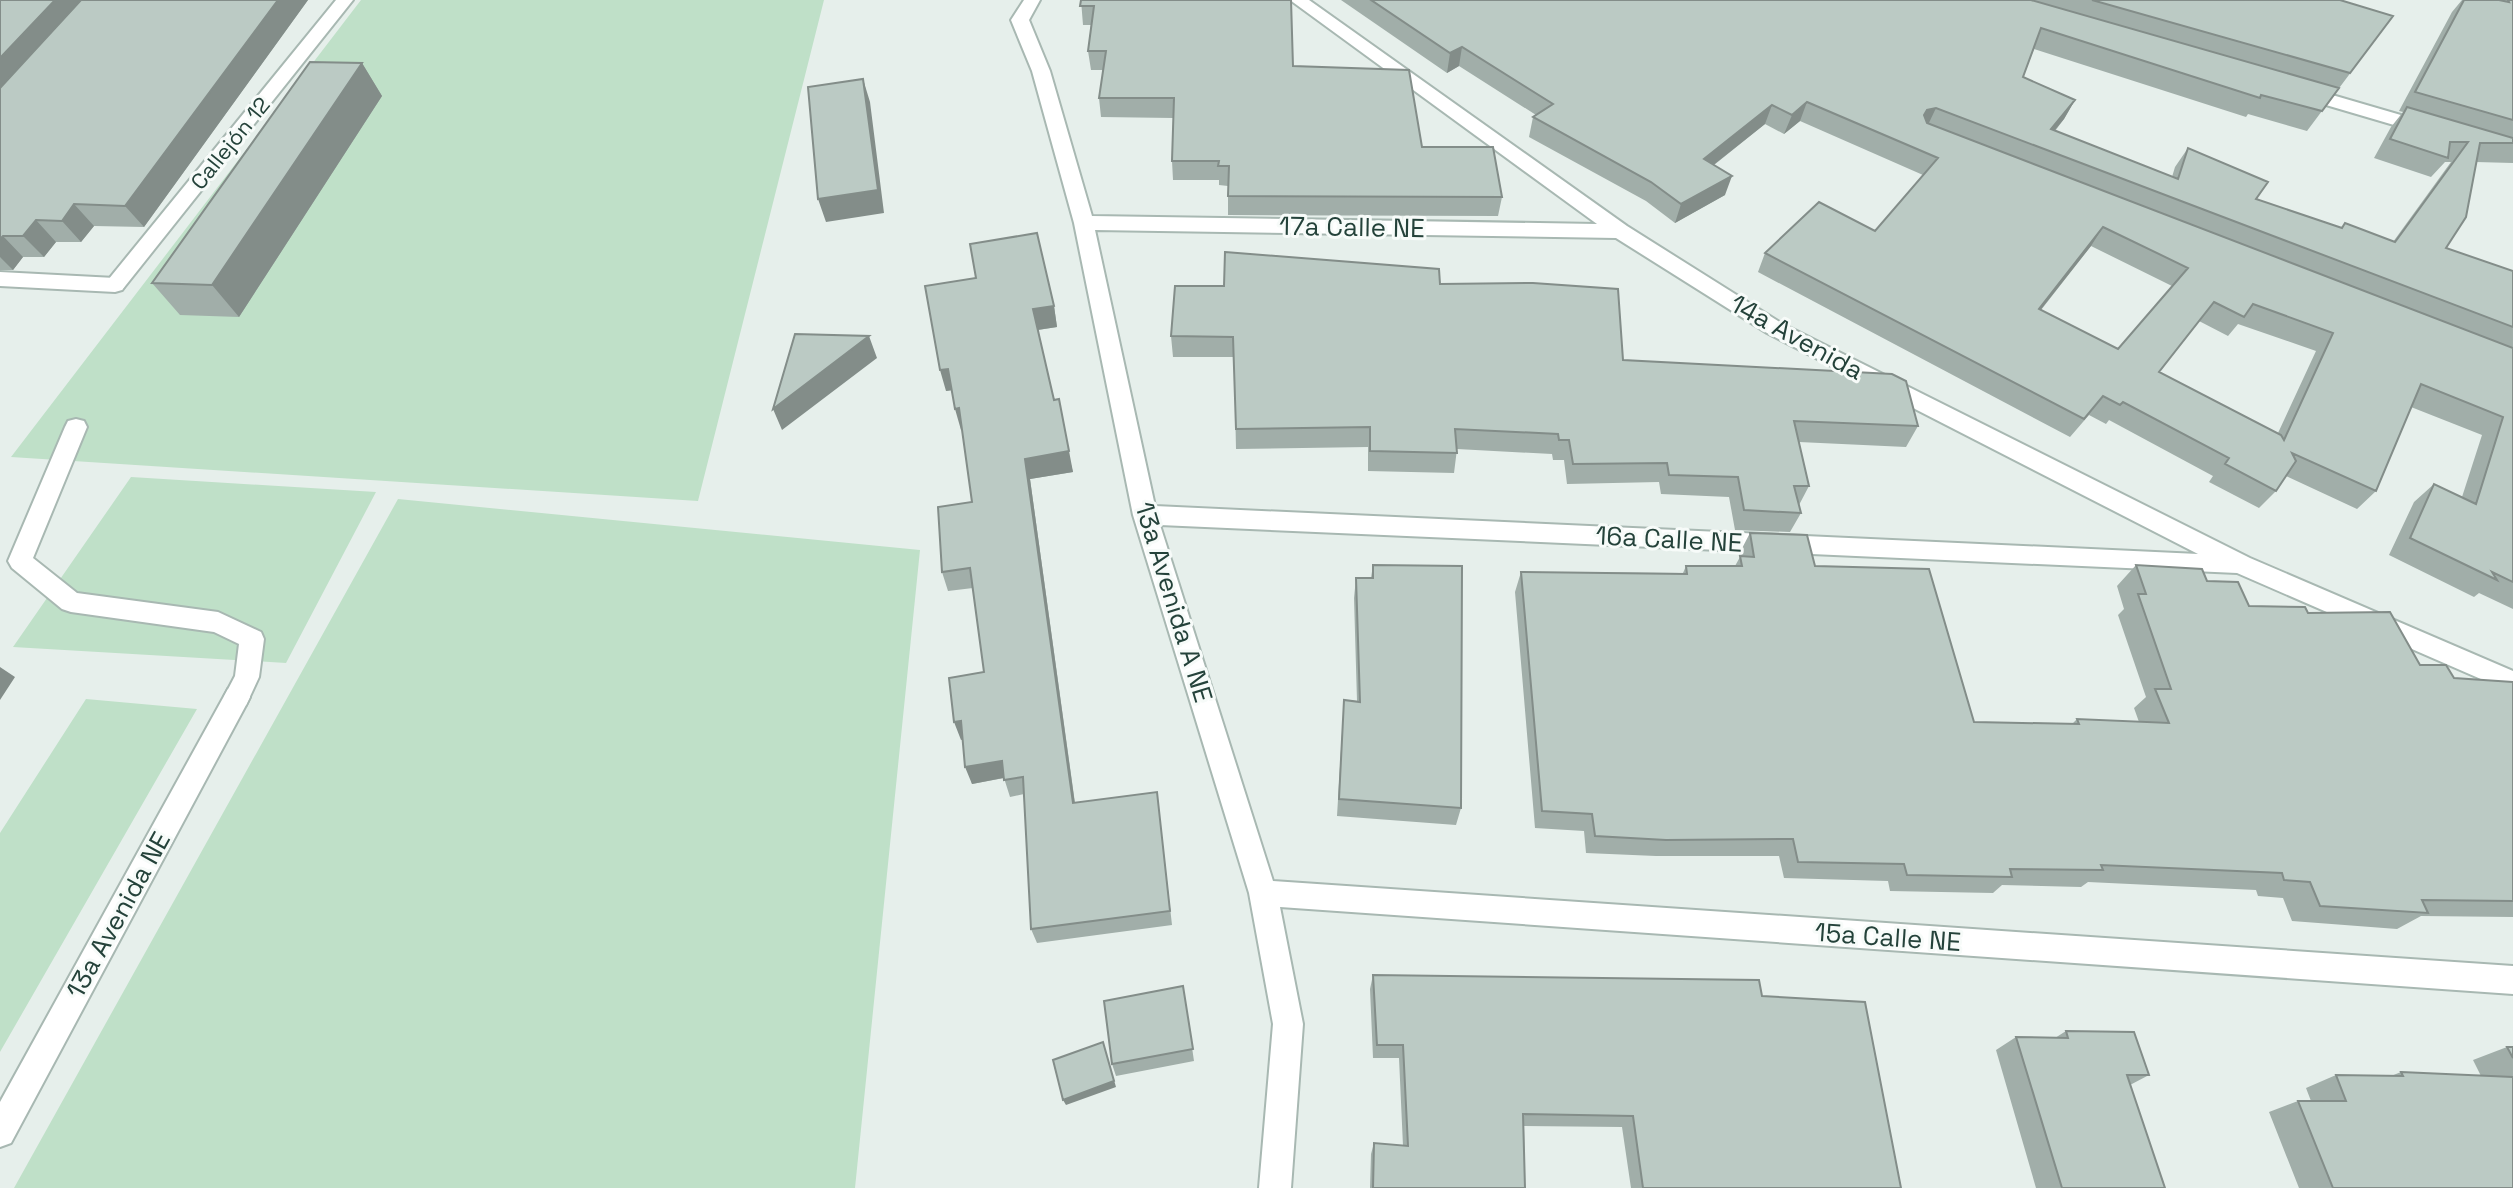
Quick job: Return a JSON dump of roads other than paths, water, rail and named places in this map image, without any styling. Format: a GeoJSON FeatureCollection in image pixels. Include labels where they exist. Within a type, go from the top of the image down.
{"type":"FeatureCollection","features":[{"type":"Feature","properties":{"kind":"street","name":"Callejón 12"},"geometry":{"type":"LineString","coordinates":[[0,279],[115,285],[345,0]]}},
{"type":"Feature","properties":{"kind":"street","name":"14a Avenida"},"geometry":{"type":"LineString","coordinates":[[1298,0],[1620,231],[1774,328],[2242,565],[2513,682]]}},
{"type":"Feature","properties":{"kind":"street","name":"13a Avenida A NE"},"geometry":{"type":"LineString","coordinates":[[1026,10],[1084,223],[1145,515],[1263,893],[1288,1024],[1275,1188]]}},
{"type":"Feature","properties":{"kind":"street"},"geometry":{"type":"LineString","coordinates":[[2278,85],[2451,136]]}},
{"type":"Feature","properties":{"kind":"street","name":"17a Calle NE"},"geometry":{"type":"LineString","coordinates":[[1084,223],[1620,231]]}},
{"type":"Feature","properties":{"kind":"street","name":"13a Avenida NE"},"geometry":{"type":"LineString","coordinates":[[0,1132],[237,697],[247,677],[252,639],[218,622],[71,602],[20,561],[76,427]]}},
{"type":"Feature","properties":{"kind":"street","name":"16a Calle NE"},"geometry":{"type":"LineString","coordinates":[[1145,515],[2242,565]]}},
{"type":"Feature","properties":{"kind":"street","name":"15a Calle NE"},"geometry":{"type":"LineString","coordinates":[[1263,893],[2513,980]]}}]}
